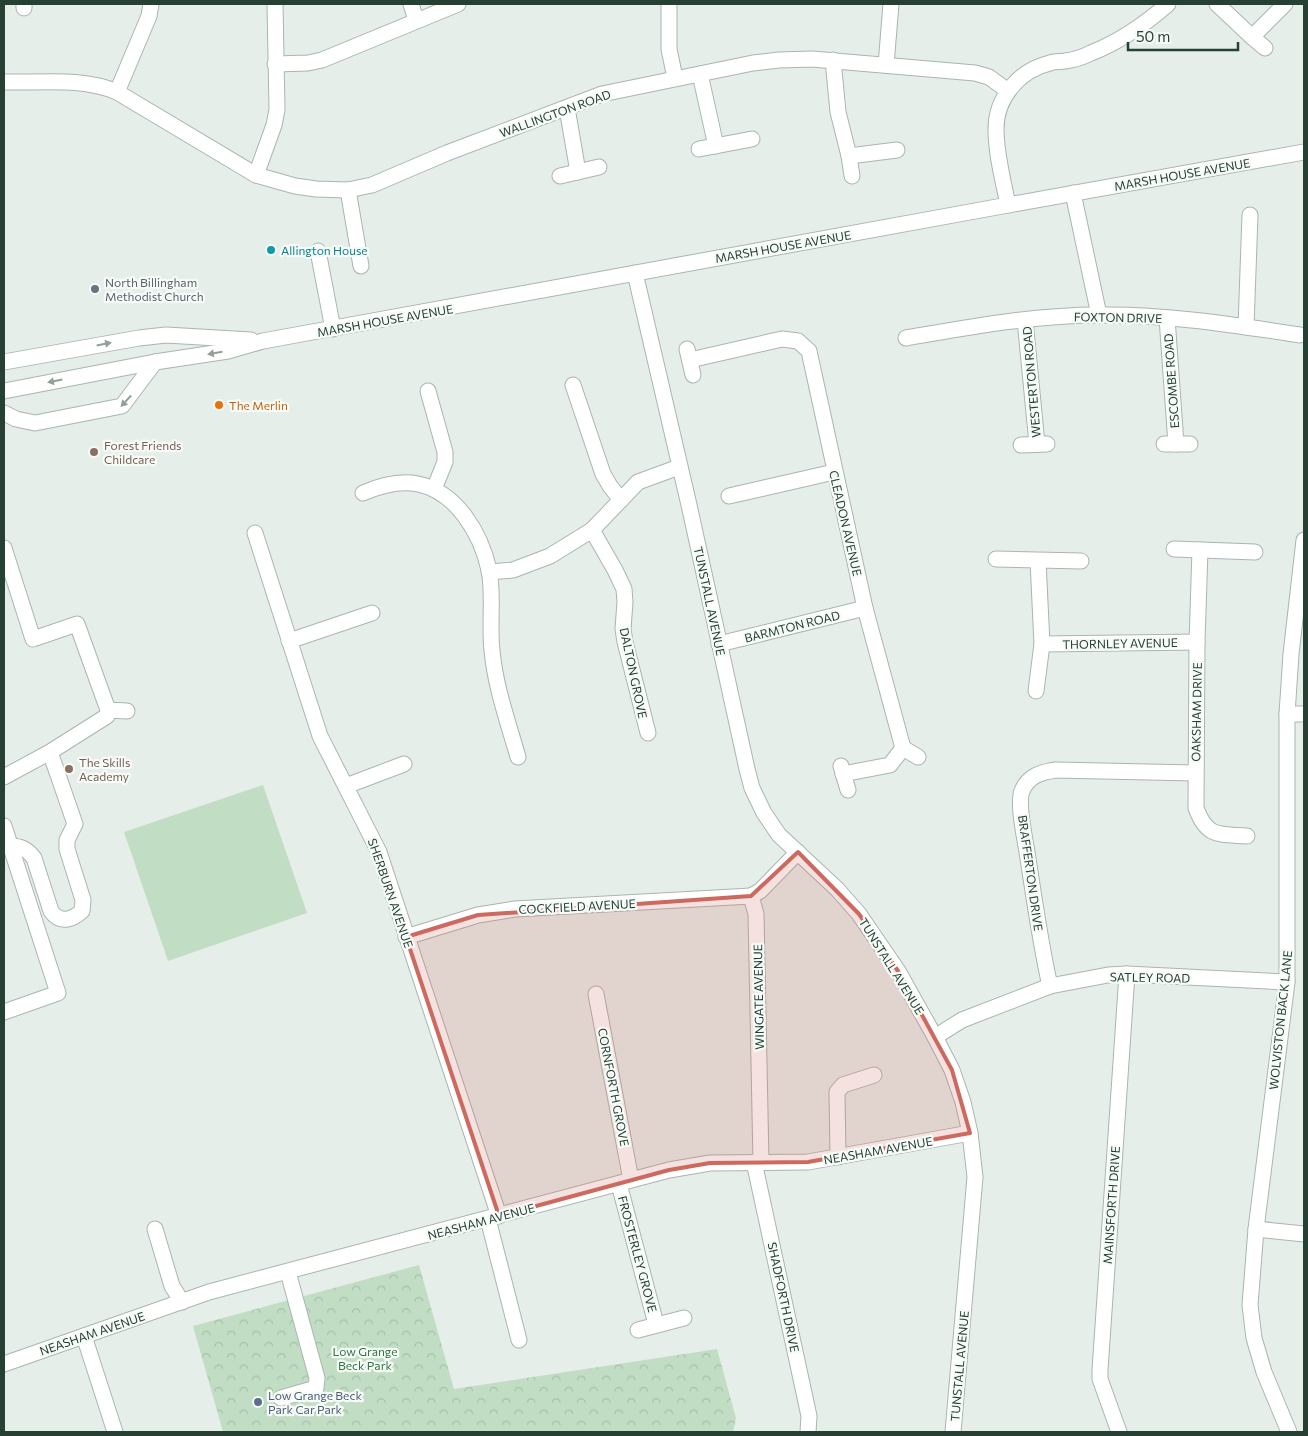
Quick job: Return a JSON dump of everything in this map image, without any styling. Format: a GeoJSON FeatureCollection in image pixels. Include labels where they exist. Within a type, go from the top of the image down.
{"type":"FeatureCollection","features":[{"type":"Feature","properties":{"kind":"street"},"geometry":{"type":"LineString","coordinates":[[117,92],[149,16],[151,4]]}},
{"type":"Feature","properties":{"kind":"street"},"geometry":{"type":"LineString","coordinates":[[256,175],[274,125],[277,110],[275,4]]}},
{"type":"Feature","properties":{"kind":"street"},"geometry":{"type":"LineString","coordinates":[[411,4],[416,20]]}},
{"type":"Feature","properties":{"kind":"street"},"geometry":{"type":"LineString","coordinates":[[275,64],[308,63],[322,60],[458,4]]}},
{"type":"Feature","properties":{"kind":"street"},"geometry":{"type":"LineString","coordinates":[[669,4],[669,48],[675,78]]}},
{"type":"Feature","properties":{"kind":"street"},"geometry":{"type":"LineString","coordinates":[[886,65],[892,4]]}},
{"type":"Feature","properties":{"kind":"street"},"geometry":{"type":"LineString","coordinates":[[1008,204],[996,128],[999,110],[1008,91],[1032,69],[1052,62],[1068,61],[1090,54],[1144,25],[1168,4]]}},
{"type":"Feature","properties":{"kind":"street"},"geometry":{"type":"LineString","coordinates":[[1217,4],[1265,48]]}},
{"type":"Feature","properties":{"kind":"street"},"geometry":{"type":"LineString","coordinates":[[1252,37],[1285,4]]}},
{"type":"Feature","properties":{"kind":"street","name":"WALLINGTON ROAD"},"geometry":{"type":"LineString","coordinates":[[4,82],[83,83],[102,86],[117,92],[256,175],[295,186],[348,190],[372,184],[447,153],[602,94],[752,63],[779,60],[833,60],[975,73],[989,76],[1008,91]]}},
{"type":"Feature","properties":{"kind":"street"},"geometry":{"type":"LineString","coordinates":[[833,60],[838,112],[852,176]]}},
{"type":"Feature","properties":{"kind":"street"},"geometry":{"type":"LineString","coordinates":[[700,74],[716,146]]}},
{"type":"Feature","properties":{"kind":"street"},"geometry":{"type":"LineString","coordinates":[[567,108],[578,172]]}},
{"type":"Feature","properties":{"kind":"street"},"geometry":{"type":"LineString","coordinates":[[699,149],[752,139]]}},
{"type":"Feature","properties":{"kind":"street"},"geometry":{"type":"LineString","coordinates":[[848,156],[897,150]]}},
{"type":"Feature","properties":{"kind":"street","name":"MARSH HOUSE AVENUE"},"geometry":{"type":"LineString","coordinates":[[4,390],[155,362],[228,351],[263,341],[1008,204],[1304,152]]}},
{"type":"Feature","properties":{"kind":"street"},"geometry":{"type":"LineString","coordinates":[[560,176],[600,167]]}},
{"type":"Feature","properties":{"kind":"street"},"geometry":{"type":"LineString","coordinates":[[348,190],[361,266]]}},
{"type":"Feature","properties":{"kind":"street"},"geometry":{"type":"LineString","coordinates":[[1073,193],[1099,315]]}},
{"type":"Feature","properties":{"kind":"street"},"geometry":{"type":"LineString","coordinates":[[1246,327],[1250,215]]}},
{"type":"Feature","properties":{"kind":"street"},"geometry":{"type":"LineString","coordinates":[[318,251],[333,329]]}},
{"type":"Feature","properties":{"kind":"street","name":"TUNSTALL AVENUE"},"geometry":{"type":"LineString","coordinates":[[635,273],[752,788],[764,813],[779,835],[837,889],[859,914],[898,971],[935,1037],[955,1078],[963,1102],[970,1133],[975,1177],[953,1432]]}},
{"type":"Feature","properties":{"kind":"street","name":"FOXTON DRIVE"},"geometry":{"type":"LineString","coordinates":[[906,338],[1025,320],[1099,315],[1166,318],[1300,335]]}},
{"type":"Feature","properties":{"kind":"street","name":"ESCOMBE ROAD"},"geometry":{"type":"LineString","coordinates":[[1166,318],[1177,444]]}},
{"type":"Feature","properties":{"kind":"street","name":"WESTERTON ROAD"},"geometry":{"type":"LineString","coordinates":[[1021,445],[1042,444],[1025,320]]}},
{"type":"Feature","properties":{"kind":"street","name":"MARSH HOUSE AVENUE"},"geometry":{"type":"LineString","coordinates":[[4,362],[166,335],[191,335],[263,341]]}},
{"type":"Feature","properties":{"kind":"street","name":"CLEADON AVENUE"},"geometry":{"type":"LineString","coordinates":[[693,375],[689,355],[782,339],[798,341],[809,351],[865,608],[903,748]]}},
{"type":"Feature","properties":{"kind":"street"},"geometry":{"type":"LineString","coordinates":[[4,413],[16,420],[35,423],[122,406],[155,362]]}},
{"type":"Feature","properties":{"kind":"street"},"geometry":{"type":"LineString","coordinates":[[573,385],[603,474],[621,500]]}},
{"type":"Feature","properties":{"kind":"street"},"geometry":{"type":"LineString","coordinates":[[428,391],[430,425],[445,452],[445,462],[434,489]]}},
{"type":"Feature","properties":{"kind":"street"},"geometry":{"type":"LineString","coordinates":[[489,572],[513,570],[550,556],[592,530],[638,482],[679,467]]}},
{"type":"Feature","properties":{"kind":"street"},"geometry":{"type":"LineString","coordinates":[[730,497],[834,472]]}},
{"type":"Feature","properties":{"kind":"street"},"geometry":{"type":"LineString","coordinates":[[363,494],[379,486],[401,483],[417,484],[434,489],[463,514],[479,537],[489,572],[492,650],[495,673],[518,757]]}},
{"type":"Feature","properties":{"kind":"street","name":"DALTON GROVE"},"geometry":{"type":"LineString","coordinates":[[592,530],[616,570],[624,589],[623,629],[625,642],[648,733]]}},
{"type":"Feature","properties":{"kind":"street","name":"SHERBURN AVENUE"},"geometry":{"type":"LineString","coordinates":[[255,533],[264,546],[289,641],[320,736],[379,852],[493,1218],[520,1340]]}},
{"type":"Feature","properties":{"kind":"street","name":"WOLVISTON BACK LANE"},"geometry":{"type":"LineString","coordinates":[[1289,1432],[1264,1372],[1254,1338],[1250,1305],[1256,1229],[1287,982],[1287,714],[1291,654],[1304,540]]}},
{"type":"Feature","properties":{"kind":"street"},"geometry":{"type":"LineString","coordinates":[[4,548],[33,639],[77,624],[108,710],[107,716],[50,752],[4,777]]}},
{"type":"Feature","properties":{"kind":"street"},"geometry":{"type":"LineString","coordinates":[[1174,549],[1255,552]]}},
{"type":"Feature","properties":{"kind":"street","name":"OAKSHAM DRIVE"},"geometry":{"type":"LineString","coordinates":[[1200,550],[1197,642],[1196,808],[1201,822],[1208,829],[1218,834],[1247,836]]}},
{"type":"Feature","properties":{"kind":"street"},"geometry":{"type":"LineString","coordinates":[[996,559],[1081,561]]}},
{"type":"Feature","properties":{"kind":"street"},"geometry":{"type":"LineString","coordinates":[[1036,691],[1042,644],[1038,561]]}},
{"type":"Feature","properties":{"kind":"street","name":"BARMTON ROAD"},"geometry":{"type":"LineString","coordinates":[[719,644],[865,608]]}},
{"type":"Feature","properties":{"kind":"street"},"geometry":{"type":"LineString","coordinates":[[289,641],[349,628],[372,613]]}},
{"type":"Feature","properties":{"kind":"street","name":"THORNLEY AVENUE"},"geometry":{"type":"LineString","coordinates":[[1042,644],[1197,642]]}},
{"type":"Feature","properties":{"kind":"street"},"geometry":{"type":"LineString","coordinates":[[108,710],[127,711]]}},
{"type":"Feature","properties":{"kind":"street"},"geometry":{"type":"LineString","coordinates":[[1287,714],[1304,714]]}},
{"type":"Feature","properties":{"kind":"street"},"geometry":{"type":"LineString","coordinates":[[848,790],[842,770],[890,765],[903,748],[918,757]]}},
{"type":"Feature","properties":{"kind":"street"},"geometry":{"type":"LineString","coordinates":[[10,846],[17,846],[28,850],[34,858],[51,911],[56,916],[65,920],[73,919],[82,911],[83,900],[67,848],[67,840],[75,824],[50,752]]}},
{"type":"Feature","properties":{"kind":"street","name":"BRAFFERTON DRIVE"},"geometry":{"type":"LineString","coordinates":[[1050,986],[1042,951],[1022,826],[1021,792],[1036,775],[1056,770],[1195,773]]}},
{"type":"Feature","properties":{"kind":"street"},"geometry":{"type":"LineString","coordinates":[[346,786],[396,772]]}},
{"type":"Feature","properties":{"kind":"street"},"geometry":{"type":"LineString","coordinates":[[4,826],[58,993],[4,1012]]}},
{"type":"Feature","properties":{"kind":"street"},"geometry":{"type":"LineString","coordinates":[[751,896],[760,890],[798,852]]}},
{"type":"Feature","properties":{"kind":"street","name":"COCKFIELD AVENUE"},"geometry":{"type":"LineString","coordinates":[[406,937],[478,914],[515,909],[751,896]]}},
{"type":"Feature","properties":{"kind":"street","name":"WINGATE AVENUE"},"geometry":{"type":"LineString","coordinates":[[751,896],[756,914],[757,1162]]}},
{"type":"Feature","properties":{"kind":"street","name":"SATLEY ROAD"},"geometry":{"type":"LineString","coordinates":[[935,1037],[962,1020],[1050,986],[1108,975],[1127,974],[1287,982]]}},
{"type":"Feature","properties":{"kind":"street","name":"MAINSFORTH DRIVE"},"geometry":{"type":"LineString","coordinates":[[1119,1432],[1100,1379],[1100,1370],[1127,974]]}},
{"type":"Feature","properties":{"kind":"street","name":"CORNFORTH GROVE"},"geometry":{"type":"LineString","coordinates":[[596,994],[625,1182]]}},
{"type":"Feature","properties":{"kind":"street"},"geometry":{"type":"LineString","coordinates":[[838,1157],[837,1092],[843,1085],[874,1076]]}},
{"type":"Feature","properties":{"kind":"street","name":"NEASHAM AVENUE"},"geometry":{"type":"LineString","coordinates":[[4,1364],[209,1292],[669,1170],[710,1163],[808,1162],[970,1133]]}},
{"type":"Feature","properties":{"kind":"street","name":"SHADFORTH DRIVE"},"geometry":{"type":"LineString","coordinates":[[757,1162],[809,1416],[808,1432]]}},
{"type":"Feature","properties":{"kind":"street","name":"FROSTERLEY GROVE"},"geometry":{"type":"LineString","coordinates":[[625,1182],[656,1324]]}},
{"type":"Feature","properties":{"kind":"street"},"geometry":{"type":"LineString","coordinates":[[1256,1229],[1304,1234]]}},
{"type":"Feature","properties":{"kind":"street"},"geometry":{"type":"LineString","coordinates":[[155,1230],[172,1286],[182,1302]]}},
{"type":"Feature","properties":{"kind":"street"},"geometry":{"type":"LineString","coordinates":[[281,1398],[316,1388],[317,1378],[288,1272]]}},
{"type":"Feature","properties":{"kind":"street","name":"FROSTERLEY GROVE"},"geometry":{"type":"LineString","coordinates":[[638,1330],[684,1318]]}},
{"type":"Feature","properties":{"kind":"street"},"geometry":{"type":"LineString","coordinates":[[84,1336],[115,1432]]}},
{"type":"Feature","properties":{"kind":"highlighted area"},"geometry":{"type":"Polygon","coordinates":[[[798,852],[859,914],[898,971],[952,1070],[970,1133],[808,1162],[710,1163],[669,1170],[499,1216],[406,937],[478,915],[751,896],[798,852]]]}},
{"type":"Feature","properties":{"kind":"green space"},"geometry":{"type":"Polygon","coordinates":[[[263,785],[307,913],[168,961],[124,832],[263,785]]]}},
{"type":"Feature","properties":{"kind":"green space","name":"Low Grange Beck Park"},"geometry":{"type":"Polygon","coordinates":[[[419,1265],[454,1389],[717,1349],[736,1418],[733,1432],[223,1432],[193,1326],[419,1265]]]}},
{"type":"Feature","properties":{"kind":"place","name":"Allington House"},"geometry":{"type":"Point","coordinates":[271,250]}},
{"type":"Feature","properties":{"kind":"place","name":"North Billingham Methodist Church"},"geometry":{"type":"Point","coordinates":[95,289]}},
{"type":"Feature","properties":{"kind":"place","name":"The Merlin"},"geometry":{"type":"Point","coordinates":[219,405]}},
{"type":"Feature","properties":{"kind":"place","name":"Forest Friends Childcare"},"geometry":{"type":"Point","coordinates":[94,452]}},
{"type":"Feature","properties":{"kind":"place","name":"The Skills Academy"},"geometry":{"type":"Point","coordinates":[69,769]}},
{"type":"Feature","properties":{"kind":"place","name":"Low Grange Beck Park Car Park"},"geometry":{"type":"Point","coordinates":[258,1402]}}]}
